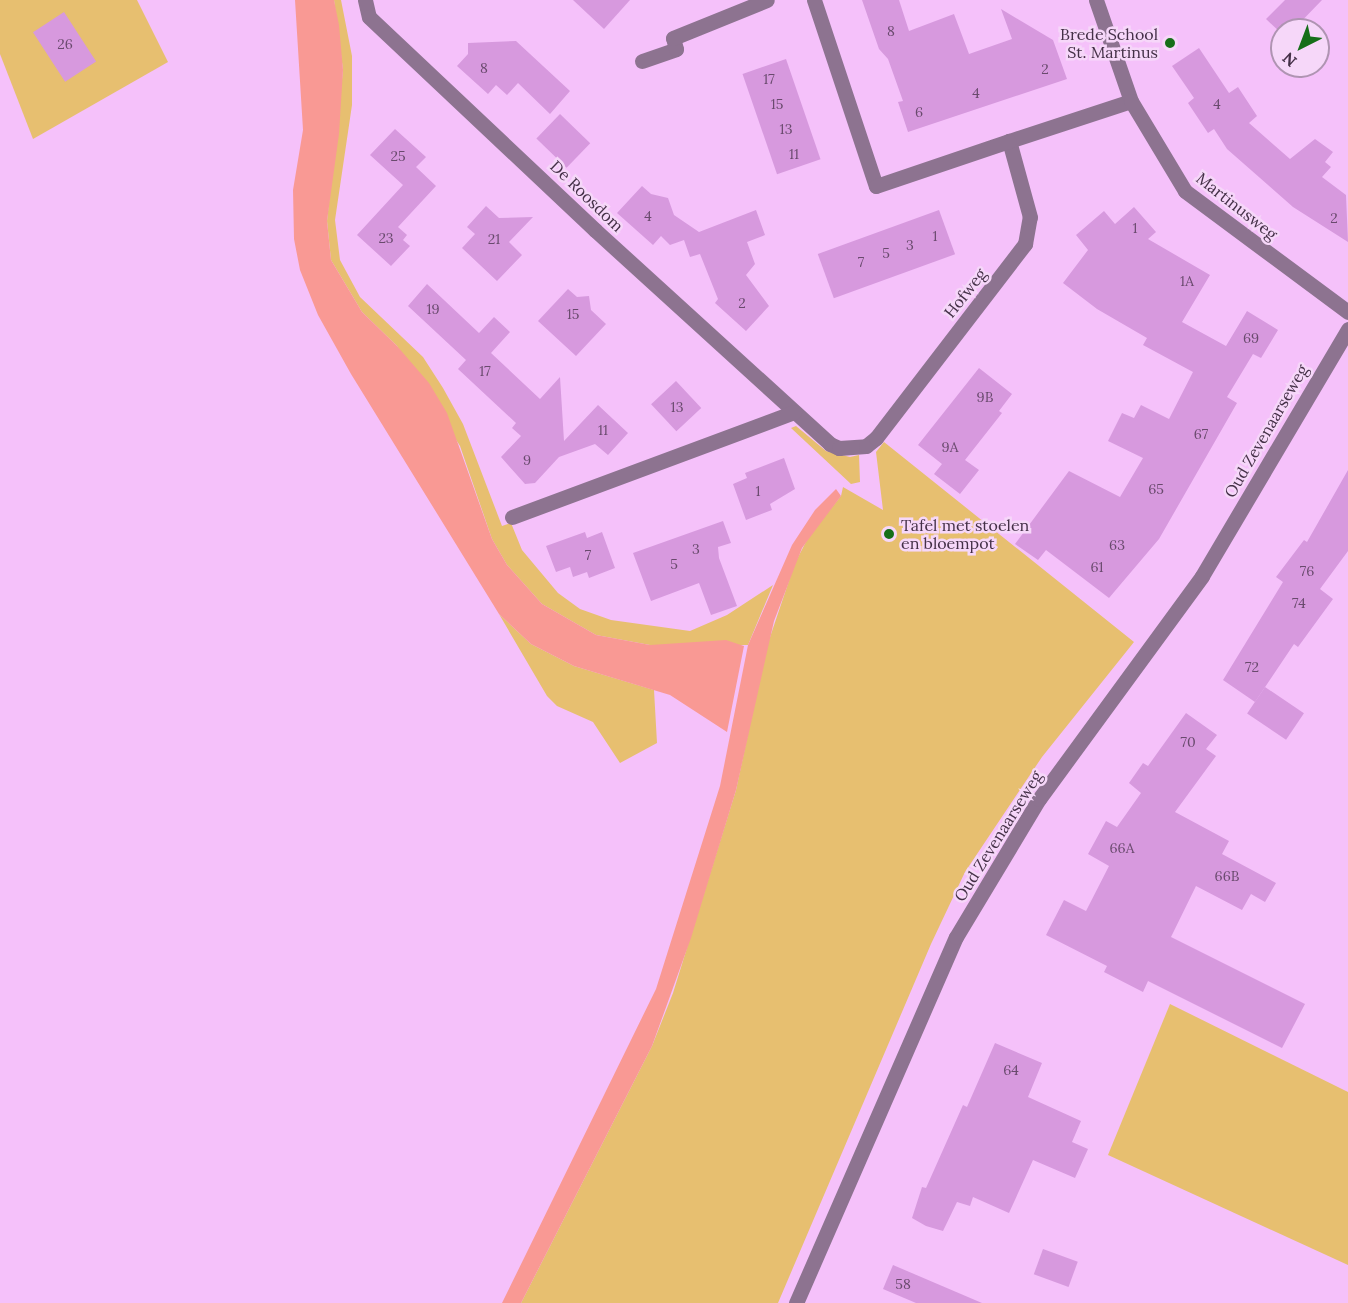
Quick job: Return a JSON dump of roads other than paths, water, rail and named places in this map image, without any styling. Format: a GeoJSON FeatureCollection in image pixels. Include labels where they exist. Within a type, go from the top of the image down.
{"type":"FeatureCollection","features":[{"type":"Feature","properties":{"kind":"street","name":"De Roosdom"},"geometry":{"type":"LineString","coordinates":[[365,0],[369,17],[794,412],[830,444],[839,448],[866,446]]}},
{"type":"Feature","properties":{"kind":"street"},"geometry":{"type":"LineString","coordinates":[[642,61],[676,49],[673,38],[767,0]]}},
{"type":"Feature","properties":{"kind":"street"},"geometry":{"type":"LineString","coordinates":[[814,0],[876,186],[1131,101]]}},
{"type":"Feature","properties":{"kind":"street","name":"Martinusweg"},"geometry":{"type":"LineString","coordinates":[[1096,0],[1131,101],[1185,191],[1348,312]]}},
{"type":"Feature","properties":{"kind":"street","name":"Hofweg"},"geometry":{"type":"LineString","coordinates":[[866,446],[1025,244],[1030,217],[1009,141]]}},
{"type":"Feature","properties":{"kind":"street","name":"Oud Zevenaarseweg"},"geometry":{"type":"LineString","coordinates":[[796,1303],[956,937],[1039,799],[1202,576],[1348,329]]}},
{"type":"Feature","properties":{"kind":"street"},"geometry":{"type":"LineString","coordinates":[[512,517],[794,412]]}},
{"type":"Feature","properties":{"kind":"place","name":"Brede School St. Martinus"},"geometry":{"type":"Point","coordinates":[1170,43]}},
{"type":"Feature","properties":{"kind":"place","name":"Tafel met stoelen en bloempot"},"geometry":{"type":"Point","coordinates":[889,534]}}]}
